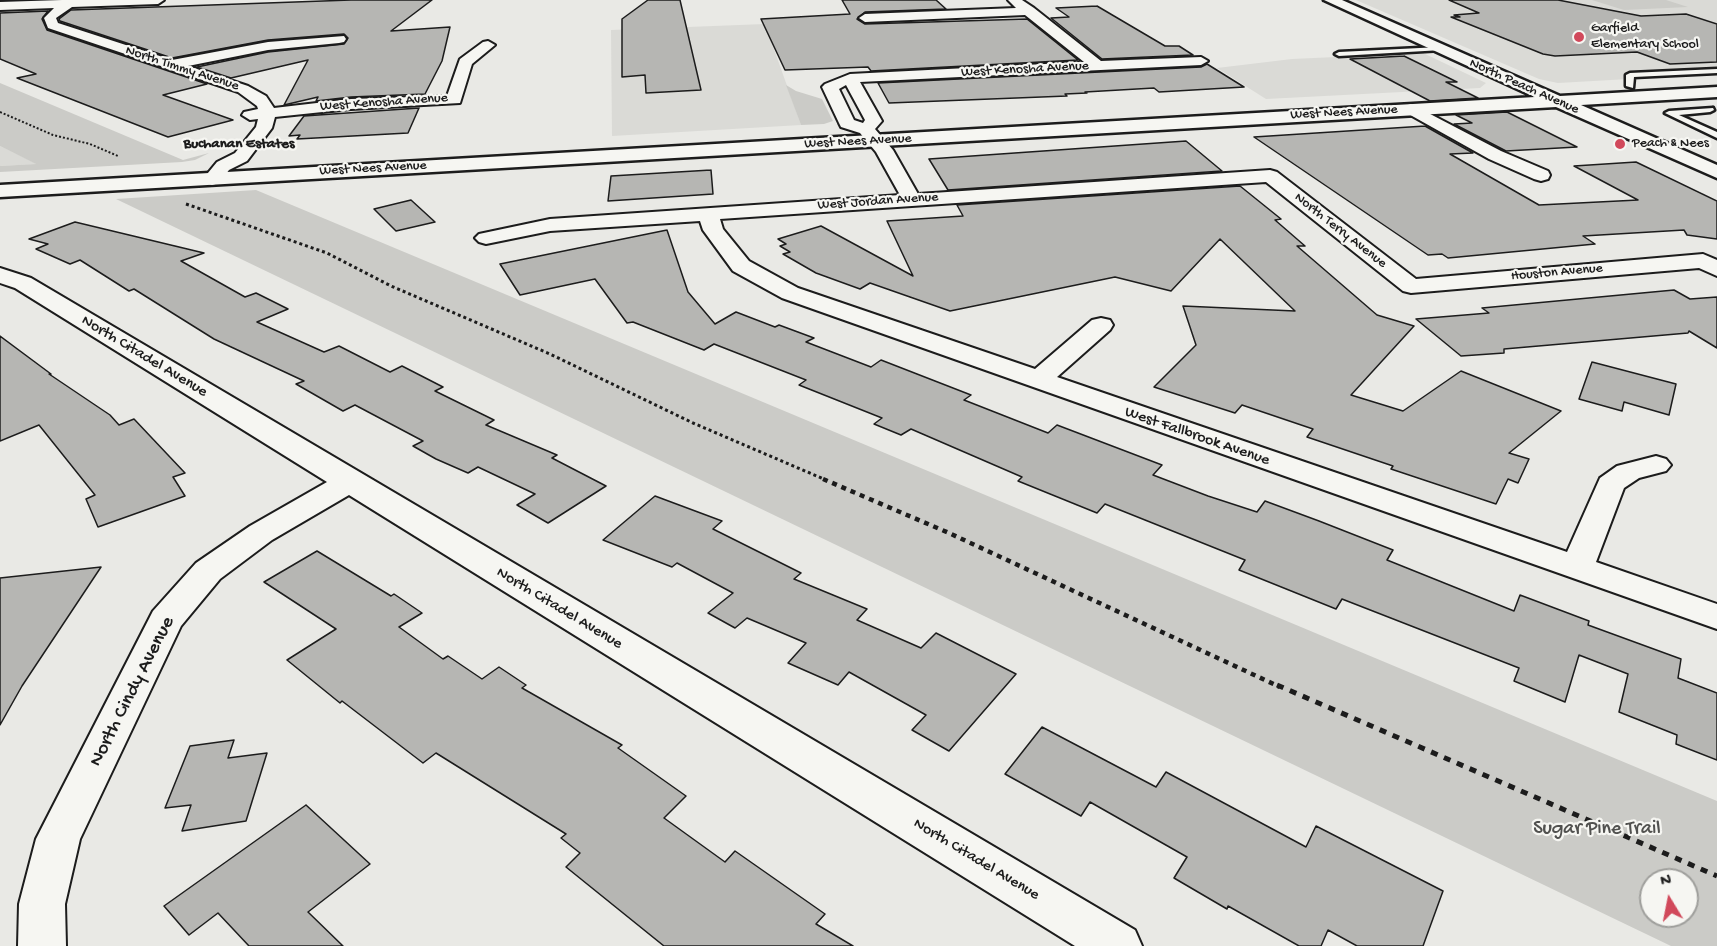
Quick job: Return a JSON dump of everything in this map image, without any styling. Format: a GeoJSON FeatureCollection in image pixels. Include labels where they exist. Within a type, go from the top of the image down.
{"type":"FeatureCollection","features":[{"type":"Feature","properties":{"kind":"main road","name":"North Peach Avenue"},"geometry":{"type":"LineString","coordinates":[[1331,0],[1717,172]]}},
{"type":"Feature","properties":{"kind":"main road","name":"West Nees Avenue"},"geometry":{"type":"LineString","coordinates":[[871,135],[1717,81]]}},
{"type":"Feature","properties":{"kind":"main road","name":"West Nees Avenue"},"geometry":{"type":"LineString","coordinates":[[0,181],[220,165],[1411,109],[1717,92]]}},
{"type":"Feature","properties":{"kind":"main road","name":"West Nees Avenue"},"geometry":{"type":"LineString","coordinates":[[0,191],[220,165]]}},
{"type":"Feature","properties":{"kind":"street"},"geometry":{"type":"LineString","coordinates":[[0,6],[158,0]]}},
{"type":"Feature","properties":{"kind":"street"},"geometry":{"type":"LineString","coordinates":[[1014,0],[1098,66]]}},
{"type":"Feature","properties":{"kind":"street","name":"North Timmy Avenue"},"geometry":{"type":"LineString","coordinates":[[64,2],[39,12],[33,17],[37,26],[234,99],[245,109],[246,120]]}},
{"type":"Feature","properties":{"kind":"street","name":"North Timmy Avenue"},"geometry":{"type":"LineString","coordinates":[[64,2],[51,16],[51,22],[58,27],[243,89],[260,99],[268,113]]}},
{"type":"Feature","properties":{"kind":"street"},"geometry":{"type":"LineString","coordinates":[[865,18],[1030,11]]}},
{"type":"Feature","properties":{"kind":"street"},"geometry":{"type":"LineString","coordinates":[[152,69],[268,46],[339,39]]}},
{"type":"Feature","properties":{"kind":"street","name":"West Kenosha Avenue"},"geometry":{"type":"LineString","coordinates":[[246,120],[268,113],[351,104],[454,100],[465,62],[488,45]]}},
{"type":"Feature","properties":{"kind":"street","name":"West Kenosha Avenue"},"geometry":{"type":"LineString","coordinates":[[850,78],[1201,61]]}},
{"type":"Feature","properties":{"kind":"street"},"geometry":{"type":"LineString","coordinates":[[871,135],[874,121],[850,78],[830,87],[847,123],[871,135],[884,150],[912,200]]}},
{"type":"Feature","properties":{"kind":"street"},"geometry":{"type":"LineString","coordinates":[[1411,109],[1495,154],[1542,175]]}},
{"type":"Feature","properties":{"kind":"street"},"geometry":{"type":"LineString","coordinates":[[220,165],[241,157],[264,128],[268,113]]}},
{"type":"Feature","properties":{"kind":"street","name":"West Jordan Avenue"},"geometry":{"type":"LineString","coordinates":[[486,238],[550,225],[1270,176]]}},
{"type":"Feature","properties":{"kind":"street","name":"North Terry Avenue"},"geometry":{"type":"LineString","coordinates":[[1270,176],[1411,286]]}},
{"type":"Feature","properties":{"kind":"street","name":"West Fallbrook Avenue"},"geometry":{"type":"LineString","coordinates":[[708,214],[713,230],[741,266],[790,293],[1717,617]]}},
{"type":"Feature","properties":{"kind":"street","name":"Houston Avenue"},"geometry":{"type":"LineString","coordinates":[[1411,286],[1710,265]]}},
{"type":"Feature","properties":{"kind":"street","name":"North Citadel Avenue"},"geometry":{"type":"LineString","coordinates":[[0,276],[23,283],[1118,946]]}},
{"type":"Feature","properties":{"kind":"street"},"geometry":{"type":"LineString","coordinates":[[1037,381],[1101,325]]}},
{"type":"Feature","properties":{"kind":"street"},"geometry":{"type":"LineString","coordinates":[[1577,568],[1611,484],[1628,472],[1656,465]]}},
{"type":"Feature","properties":{"kind":"street","name":"North Cindy Avenue"},"geometry":{"type":"LineString","coordinates":[[42,946],[42,904],[58,839],[166,620],[208,571],[261,533],[349,482]]}},
{"type":"Feature","properties":{"kind":"lane"},"geometry":{"type":"LineString","coordinates":[[1339,54],[1440,49]]}},
{"type":"Feature","properties":{"kind":"lane"},"geometry":{"type":"LineString","coordinates":[[1630,86],[1630,75],[1717,71]]}},
{"type":"Feature","properties":{"kind":"lane"},"geometry":{"type":"LineString","coordinates":[[1671,94],[1713,111]]}},
{"type":"Feature","properties":{"kind":"lane"},"geometry":{"type":"LineString","coordinates":[[1713,111],[1669,113],[1717,135]]}},
{"type":"Feature","properties":{"kind":"path"},"geometry":{"type":"LineString","coordinates":[[0,112],[53,135],[101,148],[118,156]]}},
{"type":"Feature","properties":{"kind":"path"},"geometry":{"type":"LineString","coordinates":[[181,202],[204,212],[320,250],[391,286],[550,354],[693,423],[949,533],[1228,664],[1717,876]]}},
{"type":"Feature","properties":{"kind":"shaded area","name":"Garfield Elementary School"},"geometry":{"type":"Polygon","coordinates":[[[1356,0],[1717,0],[1717,74],[1558,83],[1539,79],[1356,0]]]}},
{"type":"Feature","properties":{"kind":"shaded area"},"geometry":{"type":"Polygon","coordinates":[[[765,24],[801,125],[612,136],[611,30],[765,24]]]}},
{"type":"Feature","properties":{"kind":"shaded area"},"geometry":{"type":"Polygon","coordinates":[[[1423,53],[1486,83],[1480,88],[1266,99],[1217,68],[1292,59],[1423,53]]]}},
{"type":"Feature","properties":{"kind":"shaded area"},"geometry":{"type":"Polygon","coordinates":[[[0,146],[37,164],[0,166],[0,146]]]}},
{"type":"Feature","properties":{"kind":"green space"},"geometry":{"type":"Polygon","coordinates":[[[1592,0],[1666,0],[1688,7],[1624,10],[1592,0]]]}},
{"type":"Feature","properties":{"kind":"green space"},"geometry":{"type":"Polygon","coordinates":[[[0,83],[183,160],[209,153],[195,160],[182,162],[0,172],[0,166],[36,164],[0,146],[0,83]]]}},
{"type":"Feature","properties":{"kind":"green space"},"geometry":{"type":"Polygon","coordinates":[[[786,85],[796,91],[822,99],[833,121],[824,124],[801,125],[786,85]]]}},
{"type":"Feature","properties":{"kind":"green space","name":"Sugar Pine Trail"},"geometry":{"type":"Polygon","coordinates":[[[256,190],[1717,801],[1717,946],[1671,946],[116,199],[256,190]]]}},
{"type":"Feature","properties":{"kind":"building"},"geometry":{"type":"Polygon","coordinates":[[[351,0],[432,0],[391,31],[450,27],[442,61],[425,94],[316,101],[318,97],[284,105],[308,60],[231,78],[197,67],[268,52],[344,44],[348,38],[344,34],[268,40],[172,58],[59,19],[71,10],[351,0]]]}},
{"type":"Feature","properties":{"kind":"building"},"geometry":{"type":"Polygon","coordinates":[[[648,0],[680,0],[701,90],[646,93],[645,75],[622,77],[622,19],[648,0]]]}},
{"type":"Feature","properties":{"kind":"building"},"geometry":{"type":"Polygon","coordinates":[[[842,0],[936,0],[946,9],[865,12],[857,19],[865,24],[1027,19],[1078,60],[871,71],[868,67],[785,70],[761,19],[850,14],[842,0]]]}},
{"type":"Feature","properties":{"kind":"building"},"geometry":{"type":"Polygon","coordinates":[[[1449,0],[1558,0],[1641,16],[1686,14],[1717,24],[1717,62],[1670,64],[1637,52],[1555,56],[1543,54],[1451,17],[1479,13],[1449,0]]]}},
{"type":"Feature","properties":{"kind":"building"},"geometry":{"type":"Polygon","coordinates":[[[1097,6],[1165,46],[1179,46],[1193,55],[1102,59],[1051,18],[1069,17],[1056,8],[1097,6]]]}},
{"type":"Feature","properties":{"kind":"building"},"geometry":{"type":"Polygon","coordinates":[[[48,11],[42,19],[47,30],[207,84],[163,95],[233,120],[168,137],[17,78],[36,74],[0,59],[0,13],[48,11]]]}},
{"type":"Feature","properties":{"kind":"building"},"geometry":{"type":"Polygon","coordinates":[[[1404,56],[1457,82],[1446,82],[1478,98],[1430,101],[1350,59],[1404,56]]]}},
{"type":"Feature","properties":{"kind":"building"},"geometry":{"type":"Polygon","coordinates":[[[1207,64],[1244,87],[1159,92],[1154,88],[1065,94],[1067,96],[889,103],[878,83],[1201,67],[1207,64]]]}},
{"type":"Feature","properties":{"kind":"building"},"geometry":{"type":"Polygon","coordinates":[[[419,108],[408,133],[297,139],[300,135],[289,136],[304,116],[419,108]]]}},
{"type":"Feature","properties":{"kind":"building"},"geometry":{"type":"Polygon","coordinates":[[[1507,112],[1577,147],[1506,151],[1454,124],[1472,123],[1456,115],[1507,112]]]}},
{"type":"Feature","properties":{"kind":"building"},"geometry":{"type":"Polygon","coordinates":[[[1425,126],[1473,153],[1450,154],[1539,205],[1638,200],[1574,166],[1636,162],[1717,201],[1717,239],[1687,235],[1684,230],[1583,236],[1595,244],[1448,258],[1442,254],[1428,255],[1254,137],[1425,126]]]}},
{"type":"Feature","properties":{"kind":"building"},"geometry":{"type":"Polygon","coordinates":[[[1186,141],[1222,171],[948,190],[929,159],[1186,141]]]}},
{"type":"Feature","properties":{"kind":"building"},"geometry":{"type":"Polygon","coordinates":[[[711,170],[713,194],[608,201],[611,176],[711,170]]]}},
{"type":"Feature","properties":{"kind":"building"},"geometry":{"type":"Polygon","coordinates":[[[1240,186],[1281,219],[1275,220],[1305,246],[1297,246],[1377,315],[1414,326],[1351,395],[1403,411],[1461,371],[1561,411],[1509,453],[1529,459],[1518,483],[1508,479],[1496,504],[1391,469],[1393,466],[1307,437],[1313,429],[1242,405],[1235,413],[1154,387],[1196,345],[1183,306],[1295,311],[1220,239],[1171,291],[1115,277],[950,311],[870,283],[860,289],[816,273],[783,254],[790,252],[780,246],[786,244],[778,239],[821,226],[913,276],[887,221],[963,216],[957,205],[1240,186]]]}},
{"type":"Feature","properties":{"kind":"building"},"geometry":{"type":"Polygon","coordinates":[[[411,200],[435,222],[396,231],[374,209],[411,200]]]}},
{"type":"Feature","properties":{"kind":"building"},"geometry":{"type":"Polygon","coordinates":[[[75,222],[204,253],[181,261],[245,297],[256,293],[288,309],[257,322],[324,352],[339,346],[390,372],[402,366],[443,387],[435,391],[494,420],[486,425],[557,455],[552,458],[606,486],[548,523],[517,505],[535,494],[478,467],[468,473],[436,459],[413,446],[423,441],[355,405],[343,411],[296,384],[304,381],[214,339],[134,289],[129,291],[80,260],[70,264],[36,249],[48,244],[29,239],[75,222]]]}},
{"type":"Feature","properties":{"kind":"building"},"geometry":{"type":"Polygon","coordinates":[[[667,230],[688,292],[715,324],[736,312],[775,327],[779,325],[814,338],[806,342],[871,367],[881,360],[971,395],[964,400],[1048,433],[1057,425],[1162,465],[1153,475],[1208,496],[1257,512],[1265,501],[1393,550],[1387,560],[1514,611],[1520,595],[1589,621],[1588,625],[1681,659],[1678,678],[1717,693],[1717,760],[1676,744],[1677,735],[1619,712],[1628,674],[1579,655],[1565,702],[1514,681],[1519,668],[1342,599],[1336,609],[1239,570],[1245,560],[1105,504],[1097,513],[1018,481],[1022,477],[911,429],[901,435],[874,424],[882,418],[799,385],[806,380],[714,344],[704,350],[633,322],[627,323],[595,279],[520,295],[500,264],[667,230]]]}},
{"type":"Feature","properties":{"kind":"building"},"geometry":{"type":"Polygon","coordinates":[[[1674,290],[1690,299],[1717,297],[1717,348],[1689,331],[1688,333],[1504,349],[1504,353],[1461,356],[1416,319],[1489,313],[1482,308],[1674,290]]]}},
{"type":"Feature","properties":{"kind":"building"},"geometry":{"type":"Polygon","coordinates":[[[0,336],[51,374],[49,374],[110,415],[119,425],[134,419],[185,473],[173,477],[185,496],[98,527],[86,499],[95,495],[39,425],[0,441],[0,336]]]}},
{"type":"Feature","properties":{"kind":"building"},"geometry":{"type":"Polygon","coordinates":[[[1592,362],[1676,384],[1669,415],[1624,402],[1622,411],[1579,399],[1592,362]]]}},
{"type":"Feature","properties":{"kind":"building"},"geometry":{"type":"Polygon","coordinates":[[[655,496],[722,521],[713,529],[801,573],[794,579],[867,609],[857,620],[921,648],[936,633],[1016,674],[949,751],[912,730],[926,715],[849,672],[838,685],[788,663],[806,643],[747,618],[735,628],[708,613],[733,593],[677,563],[672,567],[603,540],[655,496]]]}},
{"type":"Feature","properties":{"kind":"building"},"geometry":{"type":"Polygon","coordinates":[[[317,551],[391,596],[394,594],[422,613],[399,627],[443,659],[448,656],[482,679],[499,667],[526,685],[522,688],[622,745],[618,748],[686,796],[664,818],[725,862],[735,851],[825,914],[816,924],[853,946],[664,946],[566,867],[580,853],[561,838],[566,834],[436,753],[423,763],[342,701],[340,703],[287,660],[336,629],[264,582],[317,551]]]}},
{"type":"Feature","properties":{"kind":"building"},"geometry":{"type":"Polygon","coordinates":[[[101,567],[22,686],[0,725],[0,578],[101,567]]]}},
{"type":"Feature","properties":{"kind":"building"},"geometry":{"type":"Polygon","coordinates":[[[1042,727],[1156,787],[1166,772],[1306,847],[1316,826],[1443,891],[1423,946],[1357,946],[1328,930],[1321,946],[1299,946],[1228,906],[1227,909],[1174,878],[1187,857],[1090,802],[1081,816],[1005,774],[1042,727]]]}},
{"type":"Feature","properties":{"kind":"building"},"geometry":{"type":"Polygon","coordinates":[[[234,740],[228,758],[267,753],[246,821],[182,831],[191,805],[165,808],[190,746],[234,740]]]}},
{"type":"Feature","properties":{"kind":"building"},"geometry":{"type":"Polygon","coordinates":[[[306,805],[370,864],[308,912],[343,946],[249,946],[218,913],[189,935],[164,906],[306,805]]]}},
{"type":"Feature","properties":{"kind":"place","name":"Garfield Elementary School"},"geometry":{"type":"Point","coordinates":[1579,37]}},
{"type":"Feature","properties":{"kind":"place","name":"Peach & Nees"},"geometry":{"type":"Point","coordinates":[1620,144]}},
{"type":"Feature","properties":{"kind":"district","name":"Buchanan Estates"},"geometry":{"type":"Point","coordinates":[239,145]}}]}
